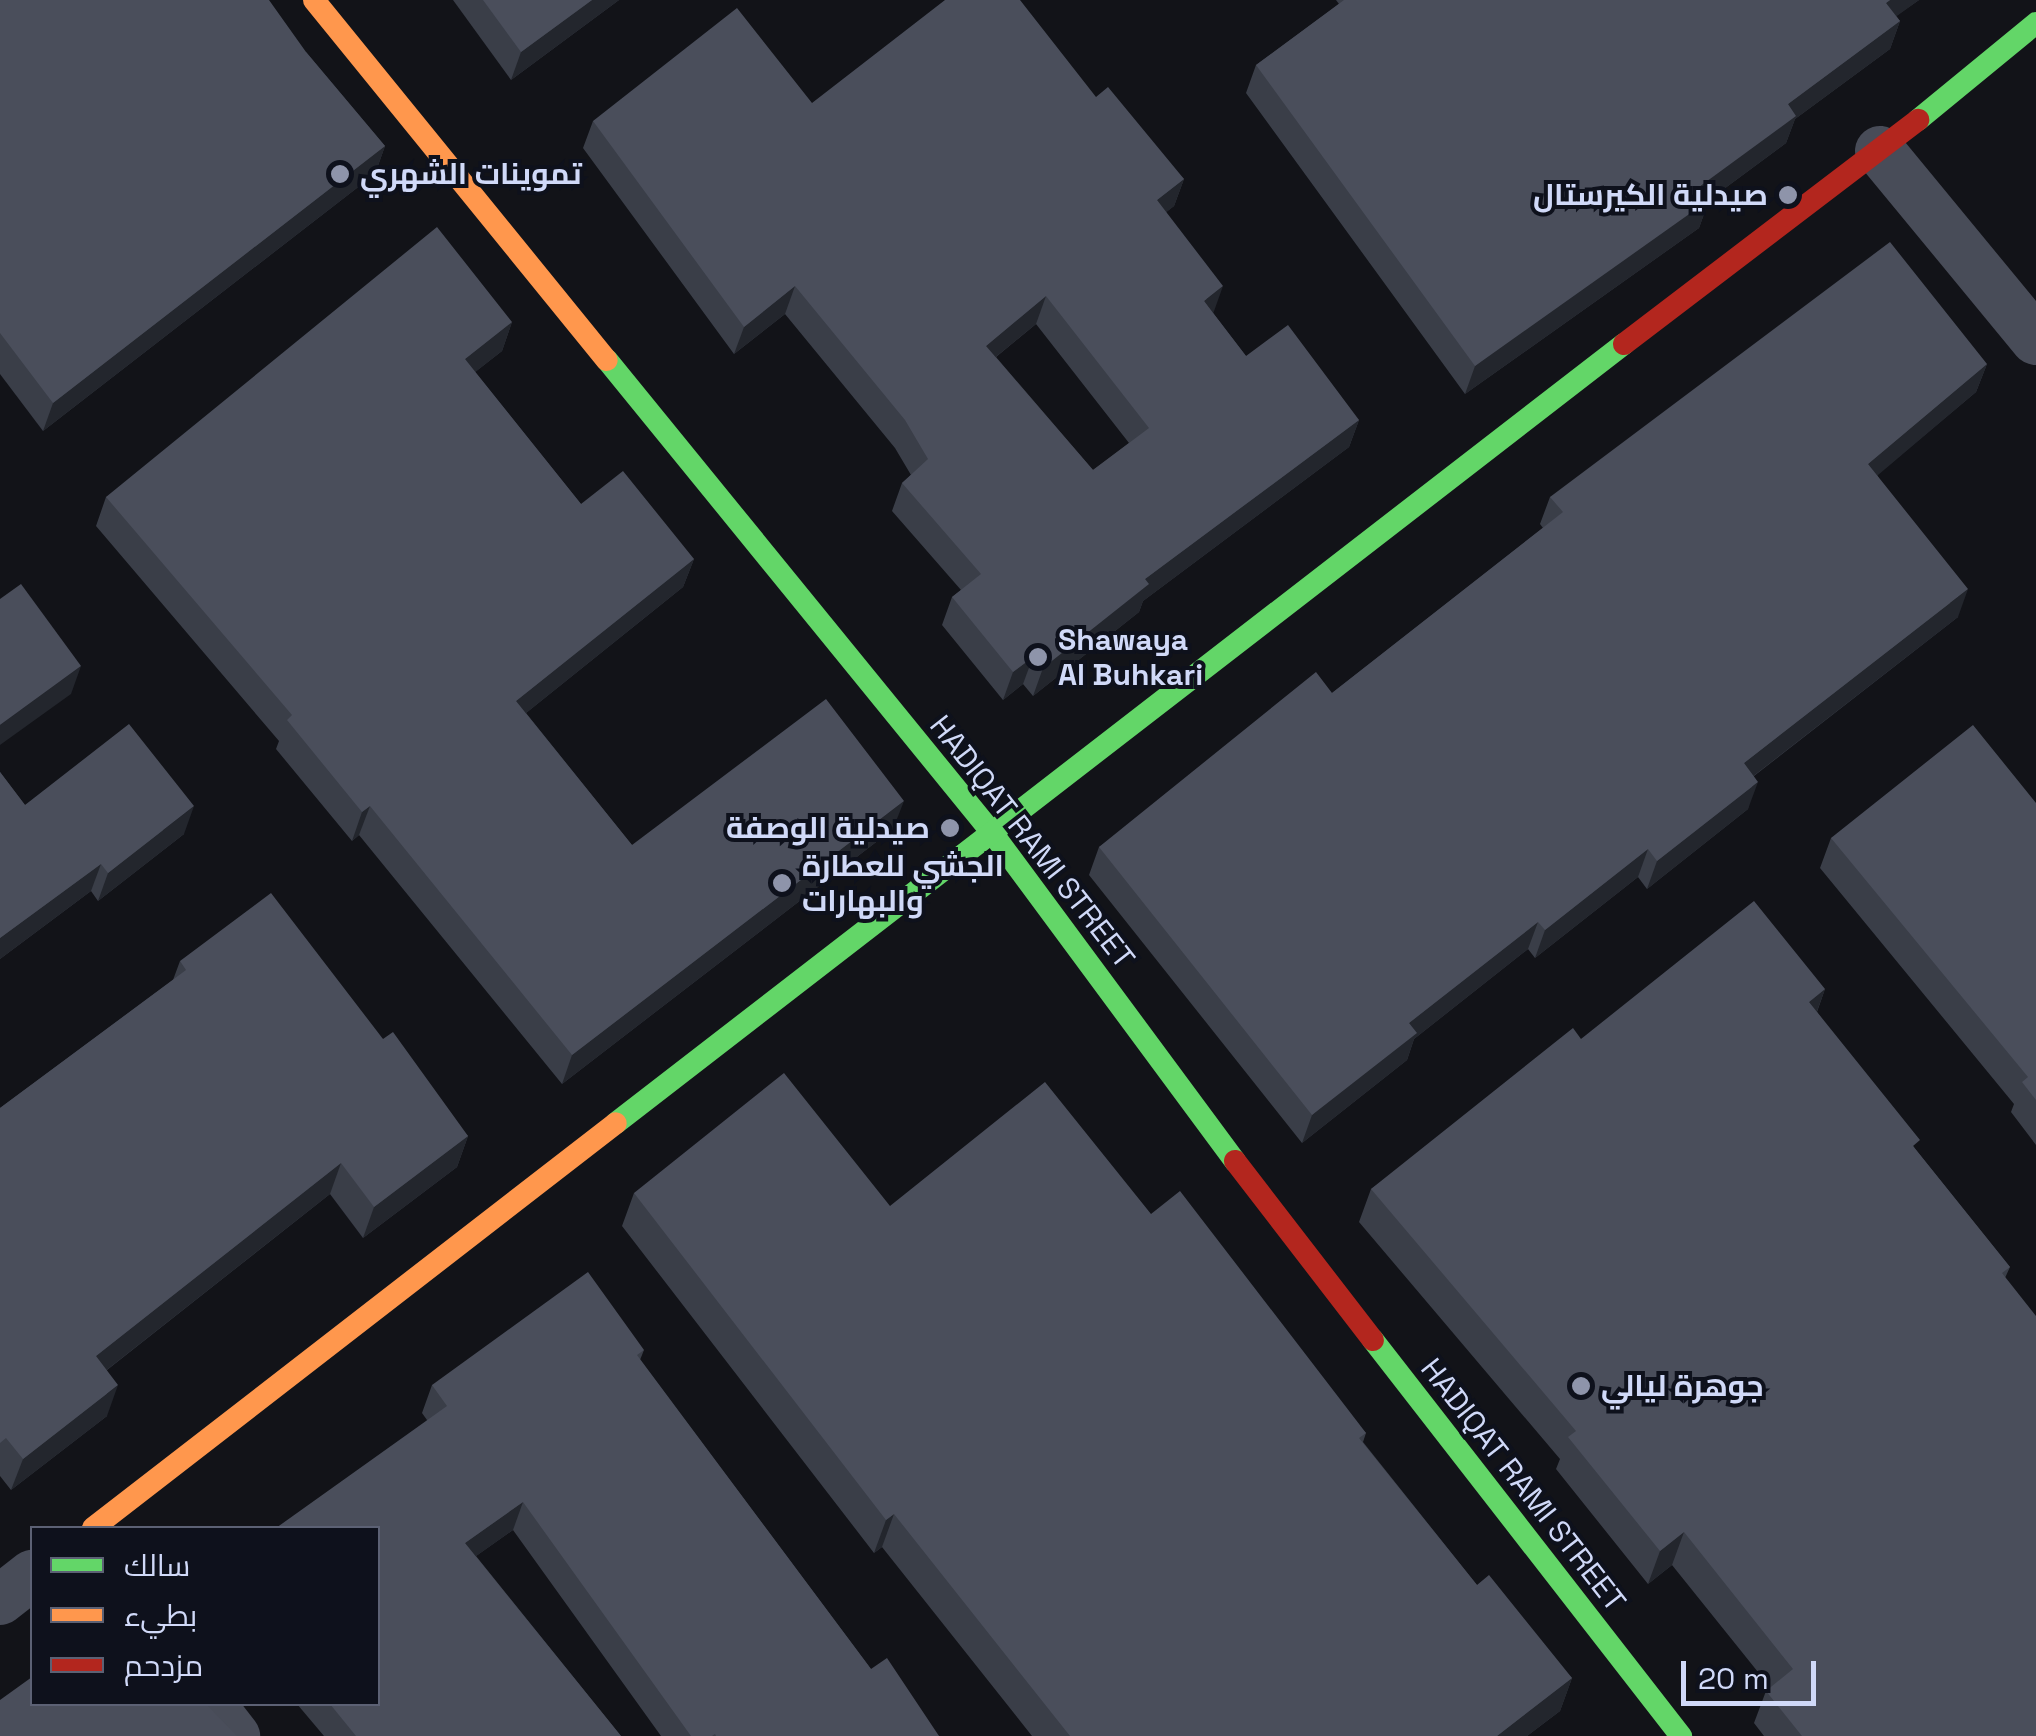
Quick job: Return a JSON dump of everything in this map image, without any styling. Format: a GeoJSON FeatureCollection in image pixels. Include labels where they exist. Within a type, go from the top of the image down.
{"type":"FeatureCollection","features":[{"type":"Feature","properties":{"kind":"street","name":"HADIQAT RAMI STREET"},"geometry":{"type":"LineString","coordinates":[[314,0],[993,834],[1292,1237],[1681,1736]]}},
{"type":"Feature","properties":{"kind":"street"},"geometry":{"type":"LineString","coordinates":[[96,1526],[993,834],[1430,491],[1880,151],[2036,23]]}},
{"type":"Feature","properties":{"kind":"street"},"geometry":{"type":"LineString","coordinates":[[1880,151],[2036,340]]}},
{"type":"Feature","properties":{"kind":"street"},"geometry":{"type":"LineString","coordinates":[[0,1600],[30,1577]]}},
{"type":"Feature","properties":{"kind":"street"},"geometry":{"type":"LineString","coordinates":[[212,1706],[235,1736]]}},
{"type":"Feature","properties":{"kind":"building"},"geometry":{"type":"Polygon","coordinates":[[[0,0],[269,0],[306,52],[385,146],[53,403],[0,333],[0,0]]]}},
{"type":"Feature","properties":{"kind":"building"},"geometry":{"type":"Polygon","coordinates":[[[483,0],[592,0],[521,52],[483,0]]]}},
{"type":"Feature","properties":{"kind":"building"},"geometry":{"type":"Polygon","coordinates":[[[945,0],[1020,0],[1096,97],[1108,87],[1184,179],[1157,200],[1223,286],[1204,301],[1246,356],[1288,325],[1359,420],[1145,579],[1149,584],[1043,668],[1033,657],[1013,672],[952,597],[981,574],[902,483],[928,459],[905,420],[795,286],[744,327],[593,121],[737,8],[812,103],[945,0]],[[1046,296],[986,346],[1093,470],[1149,428],[1046,296]]]}},
{"type":"Feature","properties":{"kind":"building"},"geometry":{"type":"Polygon","coordinates":[[[1344,0],[1890,0],[1886,3],[1900,21],[1788,104],[1796,116],[1699,187],[1709,200],[1475,366],[1256,65],[1344,0]]]}},
{"type":"Feature","properties":{"kind":"building"},"geometry":{"type":"Polygon","coordinates":[[[437,227],[512,322],[465,359],[581,504],[623,471],[694,559],[516,701],[632,845],[826,699],[904,801],[572,1055],[370,806],[362,812],[287,720],[292,715],[106,497],[437,227]]]}},
{"type":"Feature","properties":{"kind":"building"},"geometry":{"type":"Polygon","coordinates":[[[1890,242],[1987,364],[1868,464],[1968,589],[1744,763],[1758,782],[1657,861],[1648,849],[1545,930],[1538,922],[1409,1023],[1417,1033],[1312,1115],[1099,847],[1316,672],[1332,693],[1563,512],[1550,497],[1890,242]]]}},
{"type":"Feature","properties":{"kind":"building"},"geometry":{"type":"Polygon","coordinates":[[[21,584],[81,666],[0,725],[0,599],[21,584]]]}},
{"type":"Feature","properties":{"kind":"building"},"geometry":{"type":"Polygon","coordinates":[[[129,724],[194,806],[108,873],[101,864],[0,938],[0,772],[25,805],[129,724]]]}},
{"type":"Feature","properties":{"kind":"building"},"geometry":{"type":"Polygon","coordinates":[[[1973,725],[2036,803],[2036,1100],[2022,1082],[2028,1077],[1831,838],[1973,725]]]}},
{"type":"Feature","properties":{"kind":"building"},"geometry":{"type":"Polygon","coordinates":[[[271,893],[383,1039],[393,1032],[468,1136],[374,1207],[341,1163],[96,1356],[118,1385],[23,1459],[6,1438],[0,1443],[0,1108],[186,970],[180,961],[271,893]]]}},
{"type":"Feature","properties":{"kind":"building"},"geometry":{"type":"Polygon","coordinates":[[[1754,901],[1825,989],[1809,1002],[1920,1140],[1913,1146],[2010,1267],[2002,1273],[2036,1316],[2036,1736],[1802,1736],[1766,1691],[1793,1669],[1684,1532],[1660,1551],[1568,1437],[1576,1431],[1371,1189],[1573,1028],[1581,1039],[1754,901]]]}},
{"type":"Feature","properties":{"kind":"building"},"geometry":{"type":"Polygon","coordinates":[[[784,1073],[890,1206],[1045,1082],[1151,1214],[1180,1191],[1366,1433],[1359,1438],[1477,1585],[1489,1575],[1572,1678],[1497,1736],[1070,1736],[894,1514],[886,1520],[634,1193],[784,1073]]]}},
{"type":"Feature","properties":{"kind":"building"},"geometry":{"type":"Polygon","coordinates":[[[588,1272],[644,1350],[637,1355],[871,1669],[887,1658],[939,1736],[691,1736],[523,1502],[465,1543],[621,1736],[356,1736],[332,1706],[380,1706],[380,1526],[279,1526],[447,1406],[432,1385],[588,1272]]]}},
{"type":"Feature","properties":{"kind":"building"},"geometry":{"type":"Polygon","coordinates":[[[30,1678],[30,1706],[208,1706],[237,1736],[0,1736],[0,1700],[30,1678]]]}},
{"type":"Feature","properties":{"kind":"traffic: fast"},"geometry":{"type":"LineString","coordinates":[[1918,120],[2036,23]]}},
{"type":"Feature","properties":{"kind":"traffic: fast"},"geometry":{"type":"LineString","coordinates":[[616,1123],[1624,344]]}},
{"type":"Feature","properties":{"kind":"traffic: fast"},"geometry":{"type":"LineString","coordinates":[[607,360],[993,834],[1235,1161]]}},
{"type":"Feature","properties":{"kind":"traffic: fast"},"geometry":{"type":"LineString","coordinates":[[1373,1340],[1681,1736]]}},
{"type":"Feature","properties":{"kind":"traffic: slow"},"geometry":{"type":"LineString","coordinates":[[314,0],[607,360]]}},
{"type":"Feature","properties":{"kind":"traffic: slow"},"geometry":{"type":"LineString","coordinates":[[96,1526],[616,1123]]}},
{"type":"Feature","properties":{"kind":"traffic: jam"},"geometry":{"type":"LineString","coordinates":[[1624,344],[1918,120]]}},
{"type":"Feature","properties":{"kind":"traffic: jam"},"geometry":{"type":"LineString","coordinates":[[1235,1161],[1373,1340]]}},
{"type":"Feature","properties":{"kind":"place","name":"تموينات الشهري"},"geometry":{"type":"Point","coordinates":[340,174]}},
{"type":"Feature","properties":{"kind":"place","name":"صيدلية الكيرستال"},"geometry":{"type":"Point","coordinates":[1788,195]}},
{"type":"Feature","properties":{"kind":"place","name":"Shawaya Al Buhkari"},"geometry":{"type":"Point","coordinates":[1038,657]}},
{"type":"Feature","properties":{"kind":"place","name":"صيدلية الوصفة"},"geometry":{"type":"Point","coordinates":[950,828]}},
{"type":"Feature","properties":{"kind":"place","name":"الجشي للعطارة والبهارات"},"geometry":{"type":"Point","coordinates":[782,883]}},
{"type":"Feature","properties":{"kind":"place","name":"جوهرة ليالي"},"geometry":{"type":"Point","coordinates":[1581,1386]}}]}
